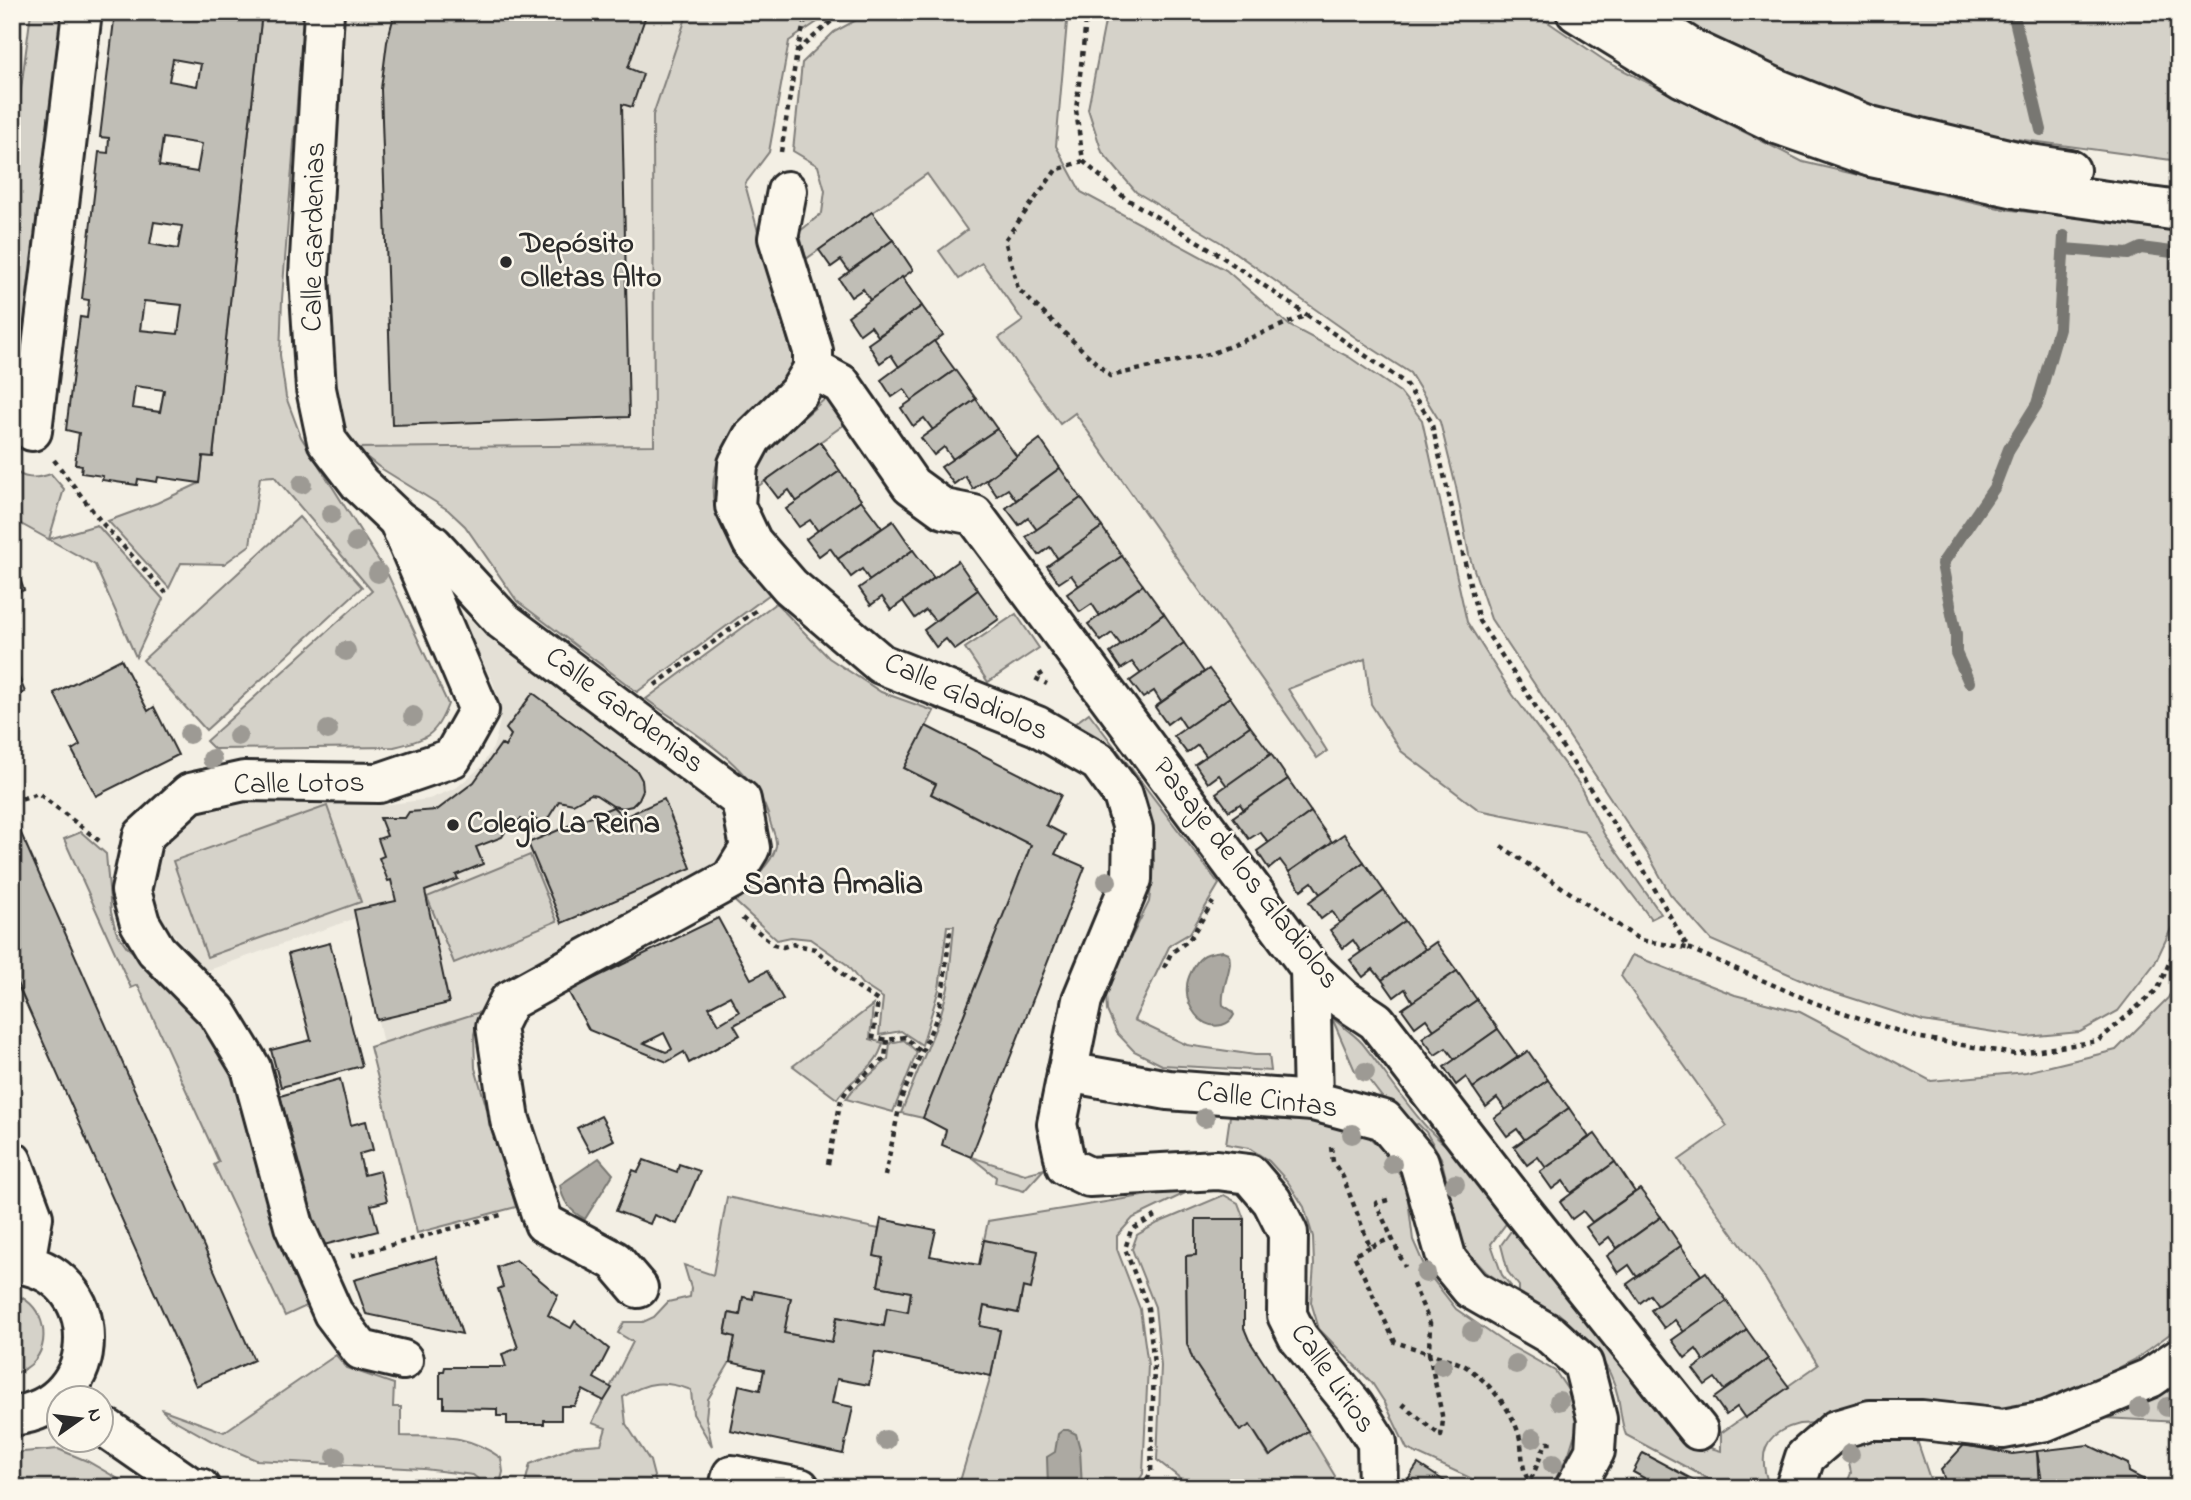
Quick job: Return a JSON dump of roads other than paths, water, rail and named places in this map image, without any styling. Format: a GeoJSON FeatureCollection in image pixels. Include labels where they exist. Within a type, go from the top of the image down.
{"type":"FeatureCollection","features":[{"type":"Feature","properties":{"kind":"street"},"geometry":{"type":"LineString","coordinates":[[32,431],[82,12]]}},
{"type":"Feature","properties":{"kind":"street","name":"Calle Gardenias"},"geometry":{"type":"LineString","coordinates":[[324,12],[309,276],[316,389],[327,441],[360,484],[398,520],[433,545],[502,620],[741,800],[750,848],[731,879],[509,1001],[496,1027],[510,1120],[544,1223],[615,1261],[638,1288]]}},
{"type":"Feature","properties":{"kind":"street"},"geometry":{"type":"LineString","coordinates":[[1576,12],[1684,78],[1777,124],[1871,157],[2020,189],[2179,211]]}},
{"type":"Feature","properties":{"kind":"street"},"geometry":{"type":"LineString","coordinates":[[1634,12],[1692,49],[1780,90],[1870,125],[2024,163],[2179,187]]}},
{"type":"Feature","properties":{"kind":"street"},"geometry":{"type":"LineString","coordinates":[[787,191],[778,238],[813,351],[813,369]]}},
{"type":"Feature","properties":{"kind":"street","name":"Pasaje de los Gladiolos"},"geometry":{"type":"LineString","coordinates":[[813,369],[841,384],[911,485],[944,509],[974,515],[1310,968],[1343,999],[1376,1021],[1522,1210],[1698,1430]]}},
{"type":"Feature","properties":{"kind":"street","name":"Calle Gladiolos"},"geometry":{"type":"LineString","coordinates":[[813,369],[799,392],[752,438],[738,464],[735,506],[752,542],[790,586],[880,664],[1037,726],[1099,762],[1123,795],[1133,829],[1132,879],[1082,999],[1056,1124],[1066,1166]]}},
{"type":"Feature","properties":{"kind":"street","name":"Calle Lotos"},"geometry":{"type":"LineString","coordinates":[[398,520],[479,710],[452,758],[379,783],[244,781],[190,793],[143,836],[131,891],[140,923],[156,950],[217,1012],[251,1068],[294,1226],[333,1312],[361,1350],[403,1360]]}},
{"type":"Feature","properties":{"kind":"street"},"geometry":{"type":"LineString","coordinates":[[1310,968],[1321,1103]]}},
{"type":"Feature","properties":{"kind":"street","name":"Calle Cintas"},"geometry":{"type":"LineString","coordinates":[[1067,1072],[1168,1090],[1321,1103],[1384,1119],[1419,1162],[1447,1260],[1471,1289],[1551,1335],[1583,1364],[1597,1419],[1595,1451],[1575,1488]]}},
{"type":"Feature","properties":{"kind":"street"},"geometry":{"type":"LineString","coordinates":[[12,1161],[33,1217],[19,1263],[45,1271],[63,1284],[76,1301],[85,1334],[87,1374],[90,1384]]}},
{"type":"Feature","properties":{"kind":"street","name":"Calle Lirios"},"geometry":{"type":"LineString","coordinates":[[1066,1166],[1089,1177],[1217,1170],[1249,1174],[1272,1201],[1287,1233],[1287,1315],[1298,1337],[1354,1406],[1377,1442],[1378,1488]]}},
{"type":"Feature","properties":{"kind":"street"},"geometry":{"type":"LineString","coordinates":[[13,1416],[34,1412],[52,1403],[67,1389],[78,1372],[84,1353],[85,1334]]}},
{"type":"Feature","properties":{"kind":"street"},"geometry":{"type":"LineString","coordinates":[[1800,1472],[1836,1430],[1870,1420],[1922,1420],[2003,1429],[2046,1421],[2150,1377],[2179,1358]]}},
{"type":"Feature","properties":{"kind":"street"},"geometry":{"type":"LineString","coordinates":[[13,1416],[46,1416]]}},
{"type":"Feature","properties":{"kind":"street"},"geometry":{"type":"LineString","coordinates":[[116,1429],[191,1486],[200,1488]]}},
{"type":"Feature","properties":{"kind":"street"},"geometry":{"type":"LineString","coordinates":[[729,1488],[732,1475],[800,1488]]}},
{"type":"Feature","properties":{"kind":"waterway"},"geometry":{"type":"LineString","coordinates":[[2013,12],[2041,130]]}},
{"type":"Feature","properties":{"kind":"waterway"},"geometry":{"type":"LineString","coordinates":[[2172,12],[2179,21]]}},
{"type":"Feature","properties":{"kind":"waterway"},"geometry":{"type":"LineString","coordinates":[[1969,682],[1956,653],[1956,634],[1942,564],[1994,488],[2009,449],[2037,404],[2059,328],[2064,236]]}},
{"type":"Feature","properties":{"kind":"waterway"},"geometry":{"type":"LineString","coordinates":[[2064,249],[2128,254],[2141,248],[2172,252],[2179,250]]}},
{"type":"Feature","properties":{"kind":"place","name":"Depósito Olletas Alto"},"geometry":{"type":"Point","coordinates":[506,262]}},
{"type":"Feature","properties":{"kind":"place","name":"Colegio La Reina"},"geometry":{"type":"Point","coordinates":[453,825]}},
{"type":"Feature","properties":{"kind":"district","name":"Santa Amalia"},"geometry":{"type":"Point","coordinates":[833,885]}}]}
